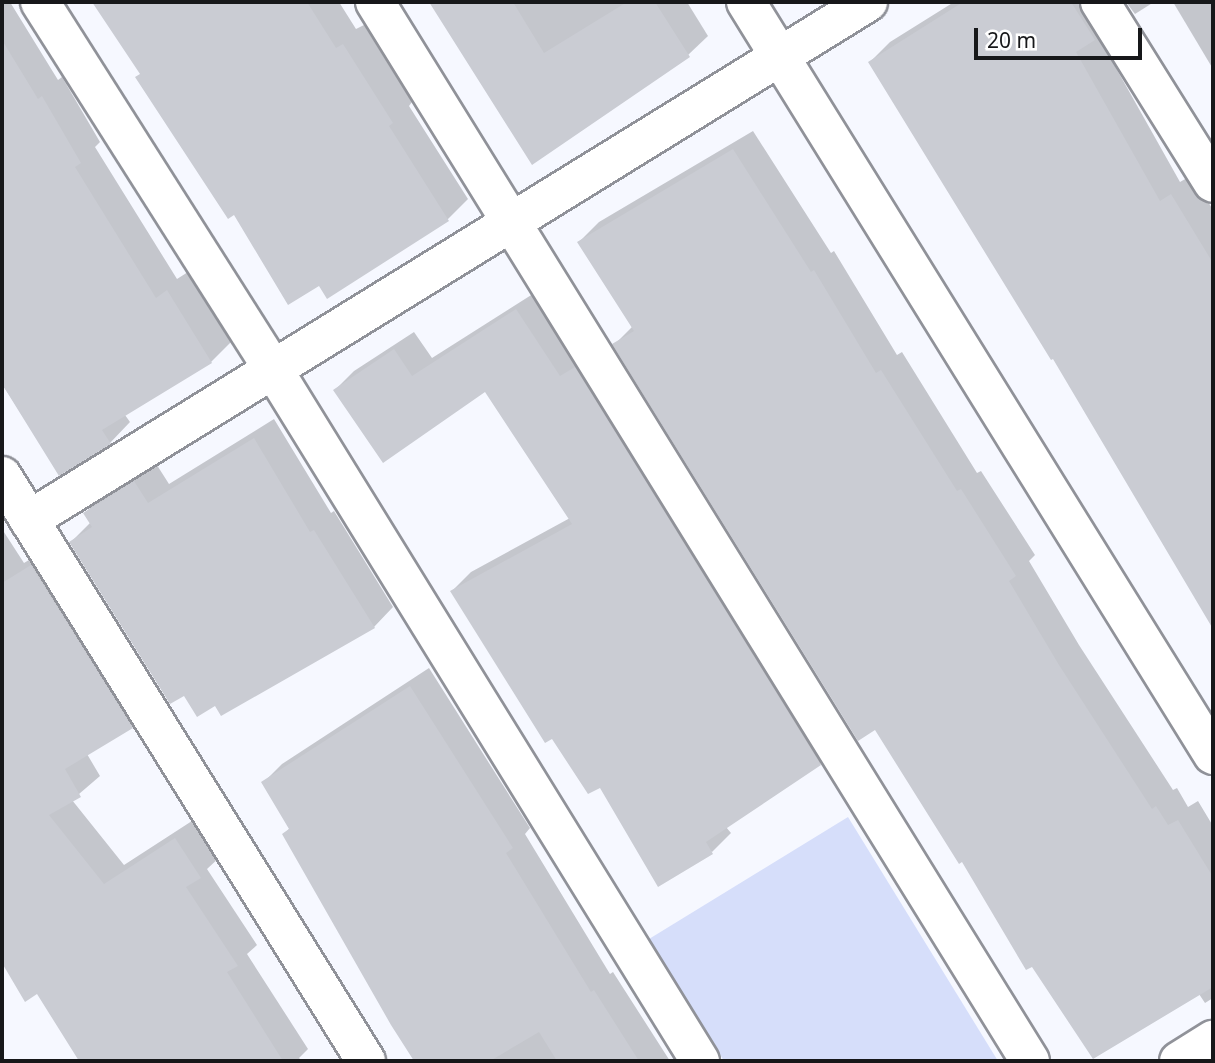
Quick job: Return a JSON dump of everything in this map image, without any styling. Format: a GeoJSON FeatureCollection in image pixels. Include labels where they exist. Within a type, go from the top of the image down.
{"type":"FeatureCollection","features":[{"type":"Feature","properties":{"kind":"street"},"geometry":{"type":"LineString","coordinates":[[40,2],[273,369],[700,1061]]}},
{"type":"Feature","properties":{"kind":"street"},"geometry":{"type":"LineString","coordinates":[[375,2],[509,223],[1030,1061]]}},
{"type":"Feature","properties":{"kind":"street"},"geometry":{"type":"LineString","coordinates":[[746,2],[1213,755]]}},
{"type":"Feature","properties":{"kind":"street"},"geometry":{"type":"LineString","coordinates":[[29,520],[868,2]]}},
{"type":"Feature","properties":{"kind":"street"},"geometry":{"type":"LineString","coordinates":[[1100,2],[1213,183]]}},
{"type":"Feature","properties":{"kind":"street"},"geometry":{"type":"LineString","coordinates":[[2,476],[366,1061]]}},
{"type":"Feature","properties":{"kind":"street"},"geometry":{"type":"LineString","coordinates":[[1179,1061],[1213,1040]]}},
{"type":"Feature","properties":{"kind":"shaded area"},"geometry":{"type":"Polygon","coordinates":[[[848,817],[998,1061],[724,1061],[649,939],[848,817]]]}},
{"type":"Feature","properties":{"kind":"building"},"geometry":{"type":"Polygon","coordinates":[[[92,2],[307,2],[336,48],[343,44],[393,123],[389,126],[449,221],[327,299],[319,286],[288,305],[234,215],[228,219],[135,77],[140,74],[92,2]]]}},
{"type":"Feature","properties":{"kind":"building"},"geometry":{"type":"Polygon","coordinates":[[[429,2],[513,2],[544,53],[627,2],[655,2],[690,57],[532,165],[429,2]]]}},
{"type":"Feature","properties":{"kind":"building"},"geometry":{"type":"Polygon","coordinates":[[[963,2],[1071,2],[1095,40],[1076,52],[1160,201],[1171,194],[1213,263],[1213,629],[1053,359],[1051,360],[868,62],[963,2]]]}},
{"type":"Feature","properties":{"kind":"building"},"geometry":{"type":"Polygon","coordinates":[[[2,40],[38,99],[42,96],[81,163],[75,167],[156,298],[167,290],[212,363],[102,430],[111,444],[59,476],[2,384],[2,40]]]}},
{"type":"Feature","properties":{"kind":"building"},"geometry":{"type":"Polygon","coordinates":[[[733,149],[811,272],[814,270],[876,373],[881,370],[957,491],[961,489],[1016,576],[1009,581],[1059,665],[1152,809],[1156,806],[1168,825],[1178,820],[1213,877],[1213,987],[1093,1059],[1032,967],[1026,970],[962,862],[959,864],[875,730],[858,741],[612,344],[634,331],[577,242],[733,149]]]}},
{"type":"Feature","properties":{"kind":"building"},"geometry":{"type":"Polygon","coordinates":[[[516,309],[560,376],[575,367],[821,765],[706,842],[713,854],[658,887],[600,788],[588,794],[552,739],[545,743],[450,591],[572,524],[485,392],[383,463],[333,390],[394,349],[412,376],[516,309]]]}},
{"type":"Feature","properties":{"kind":"building"},"geometry":{"type":"Polygon","coordinates":[[[254,438],[310,532],[314,530],[375,628],[221,716],[215,706],[197,717],[184,696],[170,704],[69,542],[92,527],[83,513],[134,481],[148,503],[254,438]]]}},
{"type":"Feature","properties":{"kind":"building"},"geometry":{"type":"Polygon","coordinates":[[[31,565],[133,728],[65,769],[81,797],[49,815],[104,884],[175,838],[201,878],[186,887],[238,966],[227,972],[283,1061],[79,1061],[37,994],[25,1002],[2,963],[2,583],[31,565]]]}},
{"type":"Feature","properties":{"kind":"building"},"geometry":{"type":"Polygon","coordinates":[[[410,686],[513,848],[506,853],[591,992],[594,990],[639,1061],[557,1061],[539,1032],[490,1061],[414,1061],[391,1025],[282,834],[289,829],[261,782],[410,686]]]}}]}
